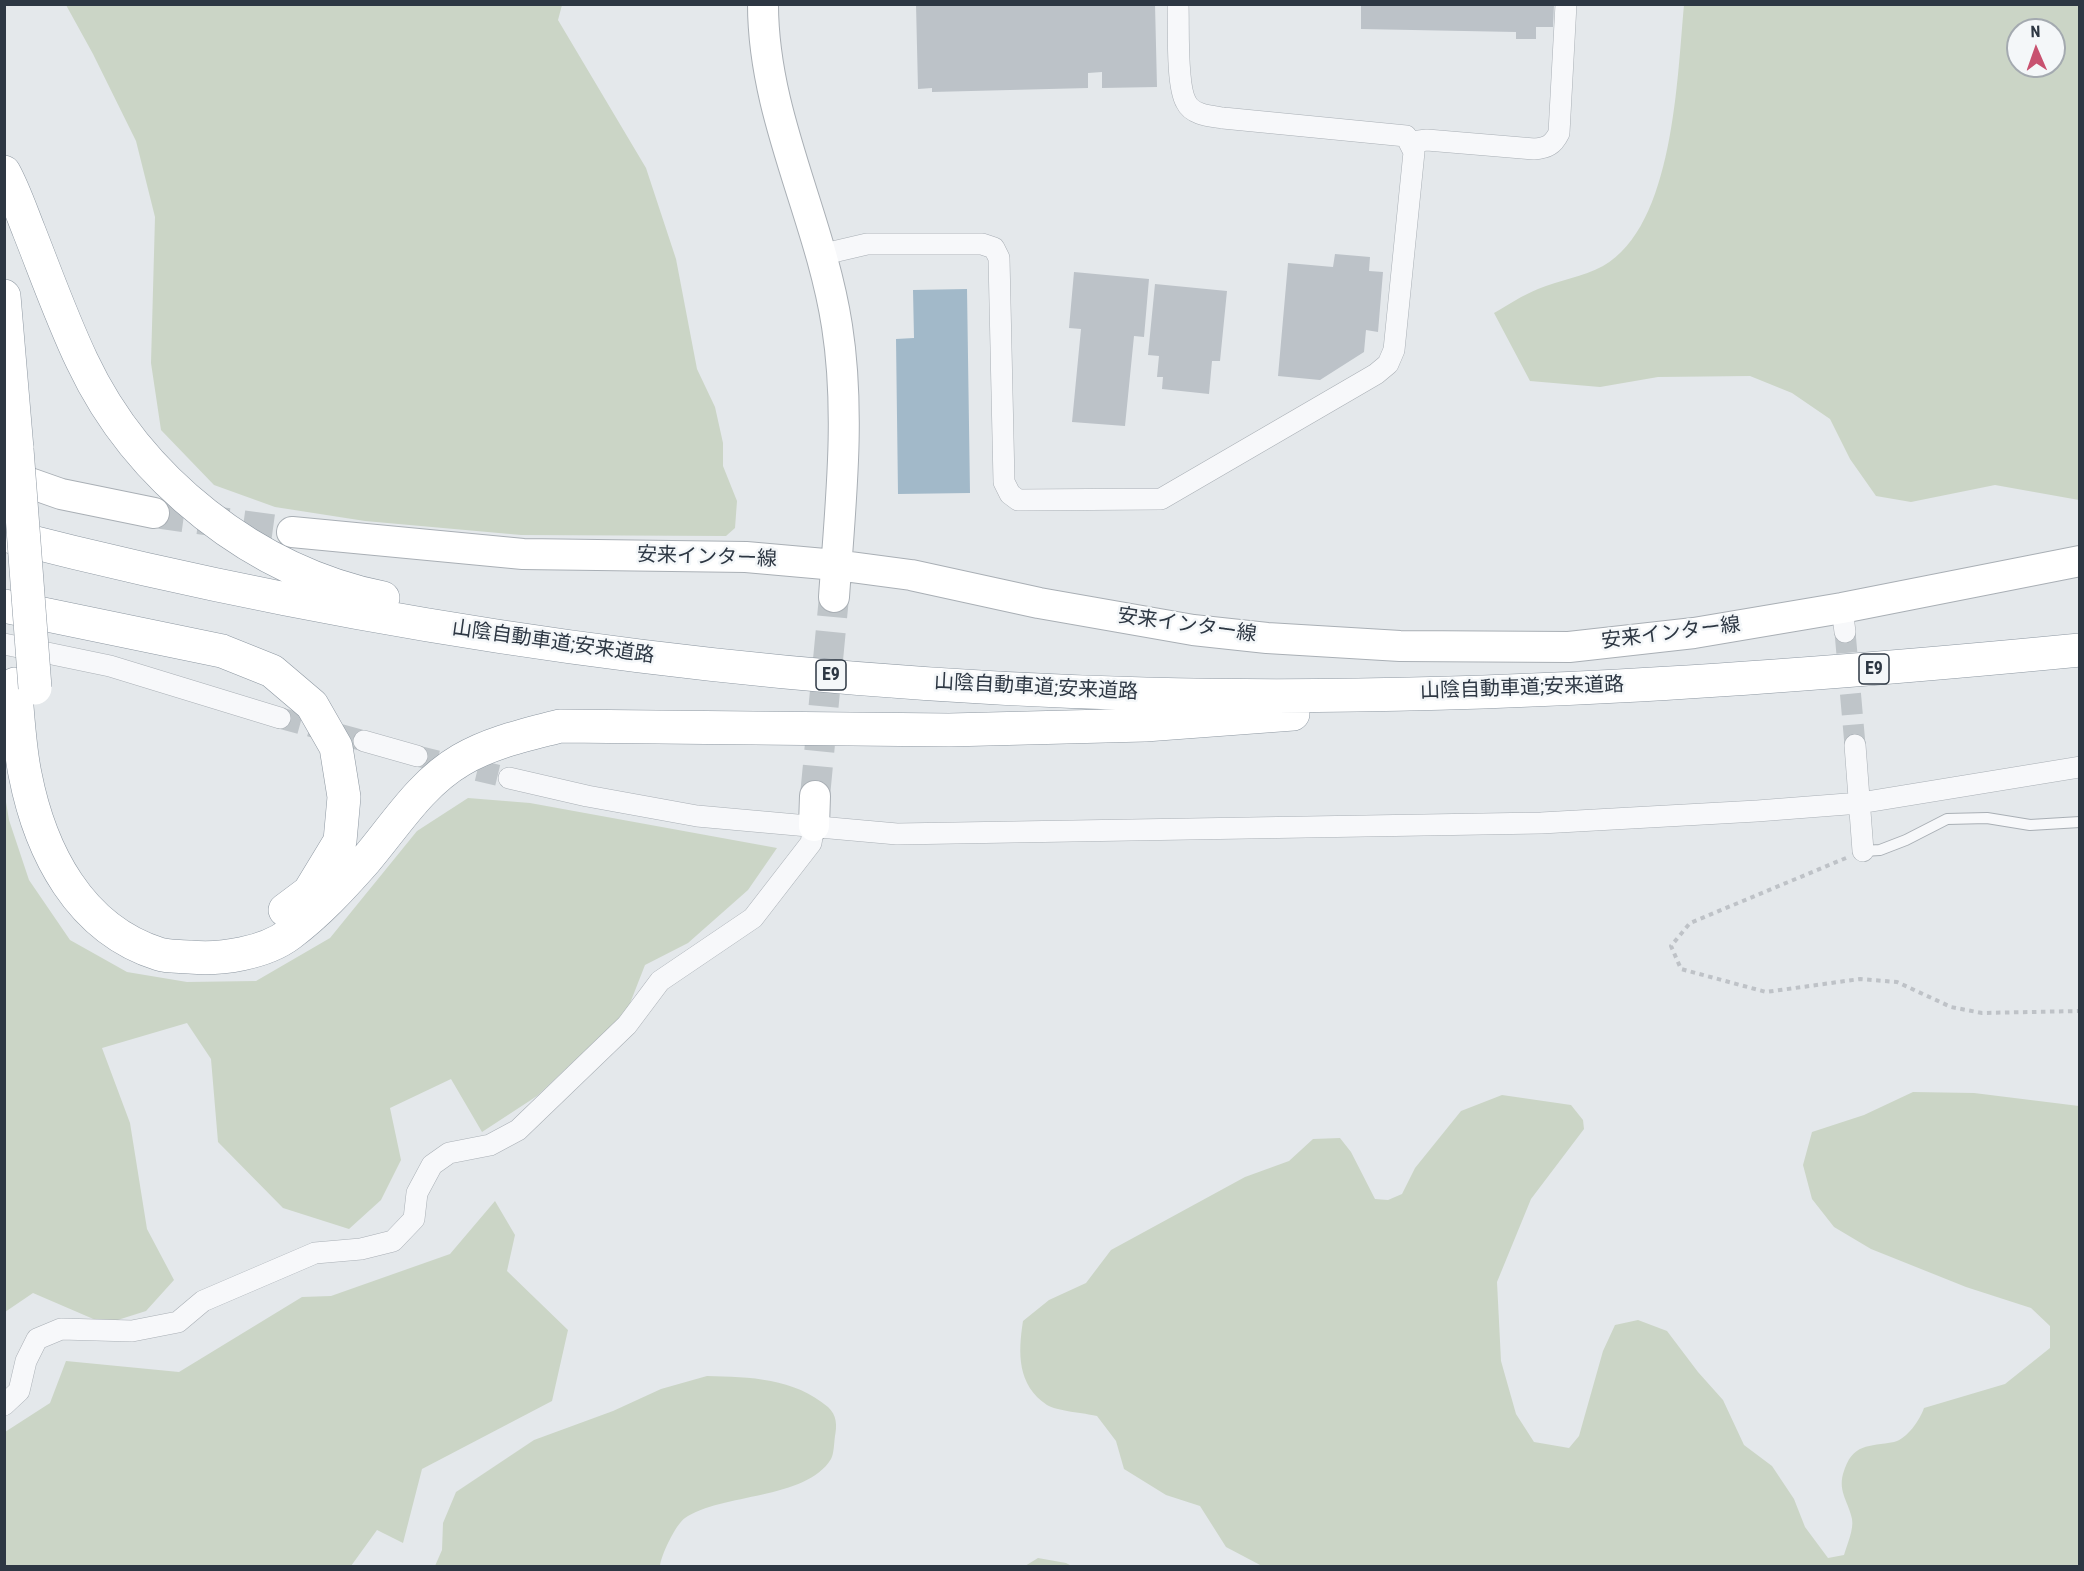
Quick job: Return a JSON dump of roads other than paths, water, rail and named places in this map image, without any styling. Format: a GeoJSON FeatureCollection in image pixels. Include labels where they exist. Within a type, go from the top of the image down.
{"type":"FeatureCollection","features":[{"type":"Feature","properties":{"kind":"highway"},"geometry":{"type":"LineString","coordinates":[[4,172],[83,363],[120,427],[166,480],[206,514],[250,546],[298,570],[360,593],[422,606],[462,631]]}},
{"type":"Feature","properties":{"kind":"highway"},"geometry":{"type":"LineString","coordinates":[[4,296],[10,462],[25,686],[24,772],[32,805],[55,867],[81,902],[114,933],[160,955],[198,958],[240,955],[288,936],[342,886],[415,797],[460,760],[499,741],[560,726],[950,730],[1134,725],[1454,705],[1669,685]]}},
{"type":"Feature","properties":{"kind":"highway","name":"山陰自動車道;安来道路"},"geometry":{"type":"LineString","coordinates":[[4,535],[209,583],[462,631],[592,650],[791,672],[984,687],[1148,694],[1317,695],[1669,685],[2079,650]]}},
{"type":"Feature","properties":{"kind":"highway"},"geometry":{"type":"LineString","coordinates":[[4,542],[25,686],[38,734],[52,811],[76,867],[110,908],[158,934],[207,941],[263,926],[309,892],[340,841],[344,797],[336,747],[312,705],[272,671],[222,651],[4,606]]}},
{"type":"Feature","properties":{"kind":"main road"},"geometry":{"type":"LineString","coordinates":[[763,4],[763,30],[771,92],[820,255],[837,325],[844,383],[834,597]]}},
{"type":"Feature","properties":{"kind":"main road"},"geometry":{"type":"LineString","coordinates":[[10,462],[61,494],[154,513]]}},
{"type":"Feature","properties":{"kind":"main road","name":"安来インター線"},"geometry":{"type":"LineString","coordinates":[[292,532],[523,554],[746,557],[836,565],[911,575],[1039,603],[1193,630],[1267,638],[1400,646],[1569,647],[1844,620],[2079,561]]}},
{"type":"Feature","properties":{"kind":"main road"},"geometry":{"type":"LineString","coordinates":[[814,826],[815,796]]}},
{"type":"Feature","properties":{"kind":"street"},"geometry":{"type":"LineString","coordinates":[[820,255],[867,244],[982,244],[994,248],[999,258],[1004,482],[1010,494],[1018,500],[1161,499],[1376,374],[1388,364],[1394,351],[1414,152],[1411,142],[1406,136],[1223,118],[1196,112],[1186,103],[1181,85],[1178,4]]}},
{"type":"Feature","properties":{"kind":"street"},"geometry":{"type":"LineString","coordinates":[[1411,142],[1427,140],[1534,149],[1545,148],[1554,142],[1558,133],[1566,4]]}},
{"type":"Feature","properties":{"kind":"street"},"geometry":{"type":"LineString","coordinates":[[4,644],[110,666],[280,718]]}},
{"type":"Feature","properties":{"kind":"street"},"geometry":{"type":"LineString","coordinates":[[364,741],[417,756]]}},
{"type":"Feature","properties":{"kind":"street"},"geometry":{"type":"LineString","coordinates":[[1855,745],[1863,851]]}},
{"type":"Feature","properties":{"kind":"street"},"geometry":{"type":"LineString","coordinates":[[509,778],[587,796],[697,816],[897,834],[1541,823],[1860,803],[2079,768]]}},
{"type":"Feature","properties":{"kind":"street"},"geometry":{"type":"LineString","coordinates":[[4,1405],[19,1391],[26,1361],[37,1339],[61,1329],[132,1331],[178,1322],[203,1301],[315,1253],[361,1249],[393,1241],[414,1219],[417,1193],[432,1165],[449,1153],[490,1145],[518,1130],[627,1025],[660,981],[753,918],[811,843],[814,826]]}},
{"type":"Feature","properties":{"kind":"lane"},"geometry":{"type":"LineString","coordinates":[[1863,851],[1880,850],[1906,840],[1947,819],[1987,818],[2030,825],[2079,822]]}},
{"type":"Feature","properties":{"kind":"water"},"geometry":{"type":"Polygon","coordinates":[[[967,289],[970,493],[898,494],[896,339],[914,338],[913,290],[967,289]]]}},
{"type":"Feature","properties":{"kind":"tunnel"},"geometry":{"type":"LineString","coordinates":[[154,513],[292,532]]}},
{"type":"Feature","properties":{"kind":"tunnel"},"geometry":{"type":"LineString","coordinates":[[815,796],[834,597]]}},
{"type":"Feature","properties":{"kind":"tunnel"},"geometry":{"type":"LineString","coordinates":[[1845,632],[1855,745]]}},
{"type":"Feature","properties":{"kind":"tunnel"},"geometry":{"type":"LineString","coordinates":[[280,718],[364,741]]}},
{"type":"Feature","properties":{"kind":"tunnel"},"geometry":{"type":"LineString","coordinates":[[417,756],[509,778]]}}]}
